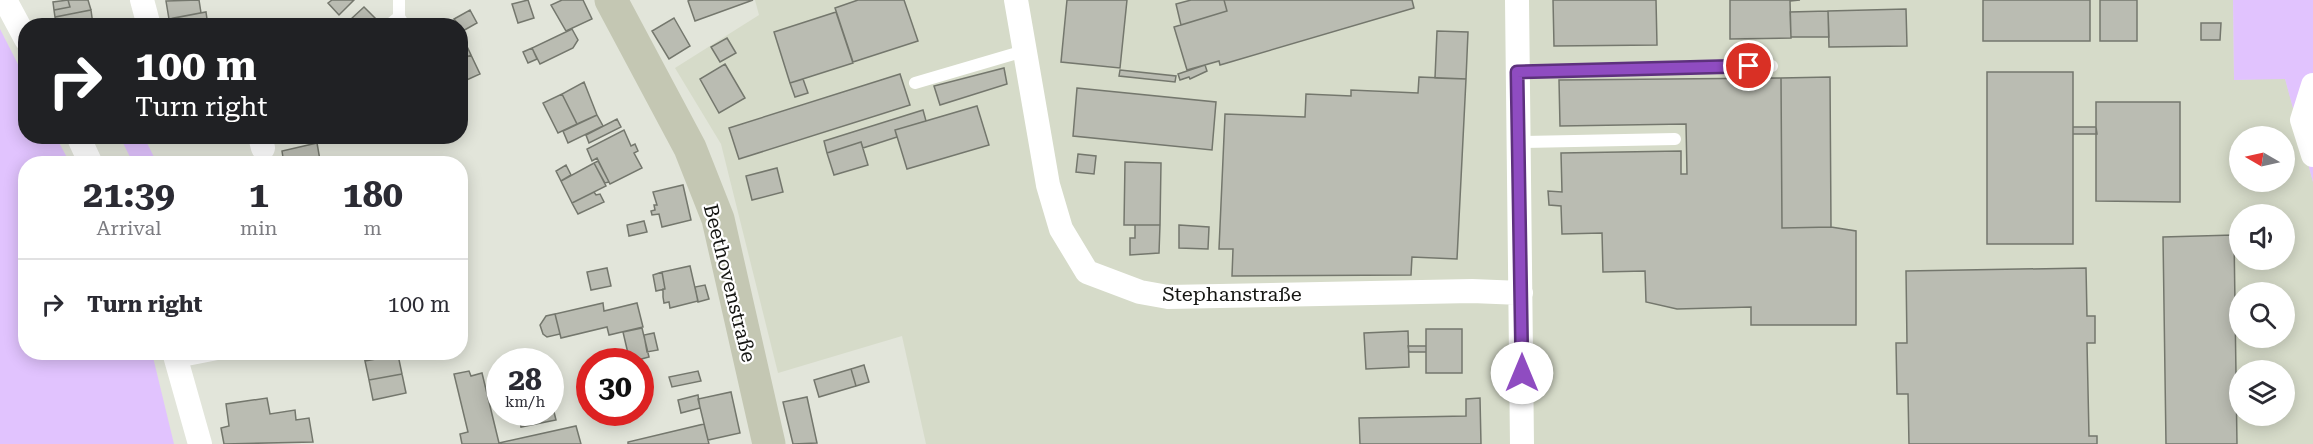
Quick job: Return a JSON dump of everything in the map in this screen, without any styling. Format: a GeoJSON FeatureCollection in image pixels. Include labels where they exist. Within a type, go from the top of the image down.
{"type":"FeatureCollection","features":[{"type":"Feature","properties":{"kind":"main road","name":"Beethovenstraße"},"geometry":{"type":"LineString","coordinates":[[611,0],[690,148],[718,219],[769,444]]}},
{"type":"Feature","properties":{"kind":"street"},"geometry":{"type":"LineString","coordinates":[[4,0],[18,25]]}},
{"type":"Feature","properties":{"kind":"street"},"geometry":{"type":"LineString","coordinates":[[142,0],[147,18]]}},
{"type":"Feature","properties":{"kind":"street","name":"Stephanstraße"},"geometry":{"type":"LineString","coordinates":[[1016,0],[1053,208],[1061,229],[1087,272],[1140,292],[1168,297],[1472,291],[1521,293]]}},
{"type":"Feature","properties":{"kind":"street"},"geometry":{"type":"LineString","coordinates":[[1517,0],[1522,444]]}},
{"type":"Feature","properties":{"kind":"street"},"geometry":{"type":"LineString","coordinates":[[2313,85],[2302,120],[2313,155]]}},
{"type":"Feature","properties":{"kind":"street"},"geometry":{"type":"LineString","coordinates":[[176,360],[200,444]]}},
{"type":"Feature","properties":{"kind":"lane"},"geometry":{"type":"LineString","coordinates":[[399,0],[402,18]]}},
{"type":"Feature","properties":{"kind":"lane"},"geometry":{"type":"LineString","coordinates":[[915,83],[1024,51]]}},
{"type":"Feature","properties":{"kind":"lane"},"geometry":{"type":"LineString","coordinates":[[1517,72],[1772,66]]}},
{"type":"Feature","properties":{"kind":"lane"},"geometry":{"type":"LineString","coordinates":[[1519,142],[1675,139]]}},
{"type":"Feature","properties":{"kind":"shaded area"},"geometry":{"type":"Polygon","coordinates":[[[755,0],[2233,0],[2234,80],[2285,78],[2313,182],[2313,444],[926,444],[902,336],[778,373],[721,144],[675,68],[759,15],[755,0]]]}},
{"type":"Feature","properties":{"kind":"shaded area"},"geometry":{"type":"Polygon","coordinates":[[[2233,0],[2313,0],[2313,182],[2285,79],[2234,80],[2233,0]]]}},
{"type":"Feature","properties":{"kind":"shaded area"},"geometry":{"type":"Polygon","coordinates":[[[0,29],[18,64],[18,144],[60,144],[66,156],[18,156],[18,360],[154,360],[174,444],[0,444],[0,29]]]}},
{"type":"Feature","properties":{"kind":"shaded area"},"geometry":{"type":"Polygon","coordinates":[[[124,144],[148,144],[154,156],[130,156],[124,144]]]}},
{"type":"Feature","properties":{"kind":"building"},"geometry":{"type":"Polygon","coordinates":[[[68,0],[88,0],[91,10],[55,17],[54,10],[70,7],[68,0]]]}},
{"type":"Feature","properties":{"kind":"building"},"geometry":{"type":"Polygon","coordinates":[[[68,0],[70,7],[54,10],[53,2],[68,0]]]}},
{"type":"Feature","properties":{"kind":"building"},"geometry":{"type":"Polygon","coordinates":[[[199,0],[201,13],[169,18],[166,1],[199,0]]]}},
{"type":"Feature","properties":{"kind":"building"},"geometry":{"type":"Polygon","coordinates":[[[332,0],[354,0],[339,15],[328,3],[332,0]]]}},
{"type":"Feature","properties":{"kind":"building"},"geometry":{"type":"Polygon","coordinates":[[[528,0],[534,18],[518,23],[512,4],[528,0]]]}},
{"type":"Feature","properties":{"kind":"building"},"geometry":{"type":"Polygon","coordinates":[[[562,0],[583,0],[592,19],[566,31],[551,5],[562,0]]]}},
{"type":"Feature","properties":{"kind":"building"},"geometry":{"type":"Polygon","coordinates":[[[690,0],[753,0],[695,21],[688,1],[690,0]]]}},
{"type":"Feature","properties":{"kind":"building"},"geometry":{"type":"Polygon","coordinates":[[[858,0],[904,0],[918,41],[853,62],[835,8],[858,0]]]}},
{"type":"Feature","properties":{"kind":"building"},"geometry":{"type":"Polygon","coordinates":[[[1067,0],[1127,0],[1120,68],[1061,62],[1067,0]]]}},
{"type":"Feature","properties":{"kind":"building"},"geometry":{"type":"Polygon","coordinates":[[[1191,0],[1224,0],[1227,11],[1181,25],[1176,4],[1191,0]]]}},
{"type":"Feature","properties":{"kind":"building"},"geometry":{"type":"Polygon","coordinates":[[[1224,0],[1412,0],[1414,8],[1220,65],[1219,61],[1187,70],[1174,27],[1227,11],[1224,0]]]}},
{"type":"Feature","properties":{"kind":"building"},"geometry":{"type":"Polygon","coordinates":[[[1553,0],[1656,0],[1657,45],[1554,46],[1553,0]]]}},
{"type":"Feature","properties":{"kind":"building"},"geometry":{"type":"Polygon","coordinates":[[[1730,0],[1800,0],[1790,1],[1791,38],[1730,39],[1730,0]]]}},
{"type":"Feature","properties":{"kind":"building"},"geometry":{"type":"Polygon","coordinates":[[[1983,0],[2090,0],[2090,41],[1983,41],[1983,0]]]}},
{"type":"Feature","properties":{"kind":"building"},"geometry":{"type":"Polygon","coordinates":[[[2100,0],[2137,0],[2137,41],[2100,41],[2100,0]]]}},
{"type":"Feature","properties":{"kind":"building"},"geometry":{"type":"Polygon","coordinates":[[[364,7],[375,18],[352,18],[364,7]]]}},
{"type":"Feature","properties":{"kind":"building"},"geometry":{"type":"Polygon","coordinates":[[[1906,9],[1907,46],[1829,47],[1828,11],[1906,9]]]}},
{"type":"Feature","properties":{"kind":"building"},"geometry":{"type":"Polygon","coordinates":[[[91,10],[92,18],[55,18],[91,10]]]}},
{"type":"Feature","properties":{"kind":"building"},"geometry":{"type":"Polygon","coordinates":[[[470,10],[477,23],[468,28],[468,18],[456,18],[470,10]]]}},
{"type":"Feature","properties":{"kind":"building"},"geometry":{"type":"Polygon","coordinates":[[[1828,11],[1829,37],[1791,37],[1790,12],[1828,11]]]}},
{"type":"Feature","properties":{"kind":"building"},"geometry":{"type":"Polygon","coordinates":[[[206,12],[207,18],[173,18],[206,12]]]}},
{"type":"Feature","properties":{"kind":"building"},"geometry":{"type":"Polygon","coordinates":[[[836,12],[853,63],[790,83],[774,32],[836,12]]]}},
{"type":"Feature","properties":{"kind":"building"},"geometry":{"type":"Polygon","coordinates":[[[674,18],[690,46],[669,59],[652,31],[674,18]]]}},
{"type":"Feature","properties":{"kind":"building"},"geometry":{"type":"Polygon","coordinates":[[[2201,23],[2221,23],[2220,40],[2201,40],[2201,23]]]}},
{"type":"Feature","properties":{"kind":"building"},"geometry":{"type":"Polygon","coordinates":[[[572,29],[578,40],[573,48],[540,64],[532,48],[572,29]]]}},
{"type":"Feature","properties":{"kind":"building"},"geometry":{"type":"Polygon","coordinates":[[[1437,31],[1468,32],[1466,79],[1435,78],[1437,31]]]}},
{"type":"Feature","properties":{"kind":"building"},"geometry":{"type":"Polygon","coordinates":[[[727,38],[736,53],[720,62],[711,47],[727,38]]]}},
{"type":"Feature","properties":{"kind":"building"},"geometry":{"type":"Polygon","coordinates":[[[532,48],[537,59],[528,63],[523,52],[532,48]]]}},
{"type":"Feature","properties":{"kind":"building"},"geometry":{"type":"Polygon","coordinates":[[[471,55],[480,74],[468,79],[468,56],[471,55]]]}},
{"type":"Feature","properties":{"kind":"building"},"geometry":{"type":"Polygon","coordinates":[[[725,64],[745,98],[719,113],[700,79],[725,64]]]}},
{"type":"Feature","properties":{"kind":"building"},"geometry":{"type":"Polygon","coordinates":[[[1205,65],[1207,71],[1190,79],[1189,77],[1180,80],[1178,74],[1205,65]]]}},
{"type":"Feature","properties":{"kind":"building"},"geometry":{"type":"Polygon","coordinates":[[[1004,68],[1007,84],[940,105],[934,86],[1004,68]]]}},
{"type":"Feature","properties":{"kind":"building"},"geometry":{"type":"Polygon","coordinates":[[[1120,70],[1176,76],[1175,82],[1119,76],[1120,70]]]}},
{"type":"Feature","properties":{"kind":"building"},"geometry":{"type":"Polygon","coordinates":[[[1987,72],[2073,72],[2073,244],[1987,244],[1987,72]]]}},
{"type":"Feature","properties":{"kind":"building"},"geometry":{"type":"Polygon","coordinates":[[[900,74],[910,105],[739,159],[729,128],[900,74]]]}},
{"type":"Feature","properties":{"kind":"building"},"geometry":{"type":"Polygon","coordinates":[[[1419,77],[1466,79],[1457,259],[1412,257],[1411,275],[1232,276],[1233,249],[1219,249],[1225,114],[1305,117],[1306,94],[1351,96],[1351,90],[1418,93],[1419,77]]]}},
{"type":"Feature","properties":{"kind":"building"},"geometry":{"type":"Polygon","coordinates":[[[1830,77],[1831,227],[1782,228],[1781,78],[1830,77]]]}},
{"type":"Feature","properties":{"kind":"building"},"geometry":{"type":"Polygon","coordinates":[[[1781,78],[1782,228],[1831,227],[1856,231],[1856,325],[1751,325],[1751,307],[1677,309],[1646,302],[1645,271],[1603,272],[1602,233],[1562,234],[1561,206],[1549,205],[1548,191],[1562,192],[1561,153],[1681,151],[1681,174],[1687,174],[1686,124],[1560,126],[1559,80],[1781,78]]]}},
{"type":"Feature","properties":{"kind":"building"},"geometry":{"type":"Polygon","coordinates":[[[803,79],[808,93],[795,97],[790,83],[803,79]]]}},
{"type":"Feature","properties":{"kind":"building"},"geometry":{"type":"Polygon","coordinates":[[[584,82],[597,115],[577,124],[562,94],[584,82]]]}},
{"type":"Feature","properties":{"kind":"building"},"geometry":{"type":"Polygon","coordinates":[[[1077,88],[1216,102],[1212,150],[1073,136],[1077,88]]]}},
{"type":"Feature","properties":{"kind":"building"},"geometry":{"type":"Polygon","coordinates":[[[562,94],[577,124],[558,133],[543,103],[562,94]]]}},
{"type":"Feature","properties":{"kind":"building"},"geometry":{"type":"Polygon","coordinates":[[[2096,102],[2180,102],[2180,202],[2096,201],[2096,102]]]}},
{"type":"Feature","properties":{"kind":"building"},"geometry":{"type":"Polygon","coordinates":[[[977,106],[989,145],[907,169],[895,130],[977,106]]]}},
{"type":"Feature","properties":{"kind":"building"},"geometry":{"type":"Polygon","coordinates":[[[923,110],[926,121],[895,130],[897,137],[863,148],[861,142],[827,153],[824,141],[923,110]]]}},
{"type":"Feature","properties":{"kind":"building"},"geometry":{"type":"Polygon","coordinates":[[[597,115],[603,126],[568,143],[563,131],[597,115]]]}},
{"type":"Feature","properties":{"kind":"building"},"geometry":{"type":"Polygon","coordinates":[[[617,119],[621,127],[589,143],[586,135],[617,119]]]}},
{"type":"Feature","properties":{"kind":"building"},"geometry":{"type":"Polygon","coordinates":[[[2073,127],[2096,127],[2097,134],[2073,134],[2073,127]]]}},
{"type":"Feature","properties":{"kind":"building"},"geometry":{"type":"Polygon","coordinates":[[[624,130],[631,146],[635,144],[638,151],[634,153],[642,168],[610,184],[597,158],[592,161],[587,149],[624,130]]]}},
{"type":"Feature","properties":{"kind":"building"},"geometry":{"type":"Polygon","coordinates":[[[861,142],[868,165],[834,175],[827,153],[861,142]]]}},
{"type":"Feature","properties":{"kind":"building"},"geometry":{"type":"Polygon","coordinates":[[[317,144],[319,156],[283,156],[282,151],[317,144]]]}},
{"type":"Feature","properties":{"kind":"building"},"geometry":{"type":"Polygon","coordinates":[[[1078,154],[1096,156],[1094,174],[1076,172],[1078,154]]]}},
{"type":"Feature","properties":{"kind":"building"},"geometry":{"type":"Polygon","coordinates":[[[598,161],[609,182],[605,183],[594,163],[598,161]]]}},
{"type":"Feature","properties":{"kind":"building"},"geometry":{"type":"Polygon","coordinates":[[[1125,162],[1161,163],[1160,225],[1124,225],[1125,162]]]}},
{"type":"Feature","properties":{"kind":"building"},"geometry":{"type":"Polygon","coordinates":[[[594,163],[606,186],[572,203],[561,181],[594,163]]]}},
{"type":"Feature","properties":{"kind":"building"},"geometry":{"type":"Polygon","coordinates":[[[566,165],[571,175],[561,181],[556,171],[566,165]]]}},
{"type":"Feature","properties":{"kind":"building"},"geometry":{"type":"Polygon","coordinates":[[[777,168],[783,192],[752,200],[746,176],[777,168]]]}},
{"type":"Feature","properties":{"kind":"building"},"geometry":{"type":"Polygon","coordinates":[[[683,185],[691,220],[662,227],[659,214],[652,215],[651,211],[655,210],[654,205],[657,205],[653,192],[683,185]]]}},
{"type":"Feature","properties":{"kind":"building"},"geometry":{"type":"Polygon","coordinates":[[[594,192],[596,195],[600,194],[604,202],[578,214],[572,203],[594,192]]]}},
{"type":"Feature","properties":{"kind":"building"},"geometry":{"type":"Polygon","coordinates":[[[644,221],[647,232],[629,236],[627,225],[644,221]]]}},
{"type":"Feature","properties":{"kind":"building"},"geometry":{"type":"Polygon","coordinates":[[[1135,225],[1160,225],[1159,253],[1130,255],[1130,238],[1135,238],[1135,225]]]}},
{"type":"Feature","properties":{"kind":"building"},"geometry":{"type":"Polygon","coordinates":[[[1179,225],[1209,227],[1208,249],[1179,248],[1179,225]]]}},
{"type":"Feature","properties":{"kind":"building"},"geometry":{"type":"Polygon","coordinates":[[[2229,235],[2229,270],[2235,270],[2235,282],[2229,282],[2229,348],[2236,348],[2236,360],[2229,360],[2229,426],[2237,426],[2237,444],[2166,444],[2163,237],[2229,235]]]}},
{"type":"Feature","properties":{"kind":"building"},"geometry":{"type":"Polygon","coordinates":[[[690,266],[698,301],[670,308],[669,302],[664,303],[663,289],[665,289],[662,272],[690,266]]]}},
{"type":"Feature","properties":{"kind":"building"},"geometry":{"type":"Polygon","coordinates":[[[607,268],[611,286],[591,290],[587,272],[607,268]]]}},
{"type":"Feature","properties":{"kind":"building"},"geometry":{"type":"Polygon","coordinates":[[[2086,268],[2087,316],[2095,316],[2095,343],[2087,343],[2089,436],[2097,436],[2097,444],[1909,444],[1908,394],[1897,394],[1896,343],[1907,343],[1906,271],[2086,268]]]}},
{"type":"Feature","properties":{"kind":"building"},"geometry":{"type":"Polygon","coordinates":[[[662,272],[665,289],[656,291],[653,275],[662,272]]]}},
{"type":"Feature","properties":{"kind":"building"},"geometry":{"type":"Polygon","coordinates":[[[705,285],[709,299],[698,302],[695,287],[705,285]]]}},
{"type":"Feature","properties":{"kind":"building"},"geometry":{"type":"Polygon","coordinates":[[[603,303],[604,311],[637,303],[643,327],[609,335],[607,327],[561,338],[555,314],[603,303]]]}},
{"type":"Feature","properties":{"kind":"building"},"geometry":{"type":"Polygon","coordinates":[[[555,314],[560,334],[547,337],[543,334],[540,325],[546,316],[555,314]]]}},
{"type":"Feature","properties":{"kind":"building"},"geometry":{"type":"Polygon","coordinates":[[[642,328],[647,348],[627,348],[623,332],[642,328]]]}},
{"type":"Feature","properties":{"kind":"building"},"geometry":{"type":"Polygon","coordinates":[[[1426,329],[1462,329],[1462,373],[1426,373],[1426,329]]]}},
{"type":"Feature","properties":{"kind":"building"},"geometry":{"type":"Polygon","coordinates":[[[1408,331],[1409,367],[1366,369],[1364,333],[1408,331]]]}},
{"type":"Feature","properties":{"kind":"building"},"geometry":{"type":"Polygon","coordinates":[[[654,333],[658,350],[646,348],[644,335],[654,333]]]}},
{"type":"Feature","properties":{"kind":"building"},"geometry":{"type":"Polygon","coordinates":[[[1408,346],[1426,346],[1426,352],[1409,352],[1408,346]]]}},
{"type":"Feature","properties":{"kind":"building"},"geometry":{"type":"Polygon","coordinates":[[[399,360],[402,374],[369,380],[365,361],[399,360]]]}},
{"type":"Feature","properties":{"kind":"building"},"geometry":{"type":"Polygon","coordinates":[[[864,365],[869,382],[856,386],[851,369],[864,365]]]}},
{"type":"Feature","properties":{"kind":"building"},"geometry":{"type":"Polygon","coordinates":[[[851,369],[856,386],[819,397],[814,380],[851,369]]]}},
{"type":"Feature","properties":{"kind":"building"},"geometry":{"type":"Polygon","coordinates":[[[469,371],[471,376],[482,373],[486,389],[486,426],[495,426],[499,443],[576,426],[581,444],[462,444],[460,434],[468,432],[454,374],[469,371]]]}},
{"type":"Feature","properties":{"kind":"building"},"geometry":{"type":"Polygon","coordinates":[[[698,371],[701,381],[672,387],[669,377],[698,371]]]}},
{"type":"Feature","properties":{"kind":"building"},"geometry":{"type":"Polygon","coordinates":[[[402,374],[406,393],[373,400],[369,380],[402,374]]]}},
{"type":"Feature","properties":{"kind":"building"},"geometry":{"type":"Polygon","coordinates":[[[731,392],[740,433],[708,440],[698,399],[731,392]]]}},
{"type":"Feature","properties":{"kind":"building"},"geometry":{"type":"Polygon","coordinates":[[[698,395],[700,408],[681,413],[678,400],[698,395]]]}},
{"type":"Feature","properties":{"kind":"building"},"geometry":{"type":"Polygon","coordinates":[[[807,397],[817,443],[793,444],[783,402],[807,397]]]}},
{"type":"Feature","properties":{"kind":"building"},"geometry":{"type":"Polygon","coordinates":[[[267,398],[270,414],[295,410],[296,420],[309,418],[313,442],[224,444],[221,428],[229,426],[226,404],[267,398]]]}},
{"type":"Feature","properties":{"kind":"building"},"geometry":{"type":"Polygon","coordinates":[[[1480,398],[1481,444],[1360,444],[1359,418],[1466,416],[1466,399],[1480,398]]]}},
{"type":"Feature","properties":{"kind":"building"},"geometry":{"type":"Polygon","coordinates":[[[704,424],[709,444],[628,444],[628,442],[704,424]]]}},
{"type":"Feature","properties":{"kind":"route"},"geometry":{"type":"LineString","coordinates":[[1522,373],[1517,72],[1749,66]]}}]}
